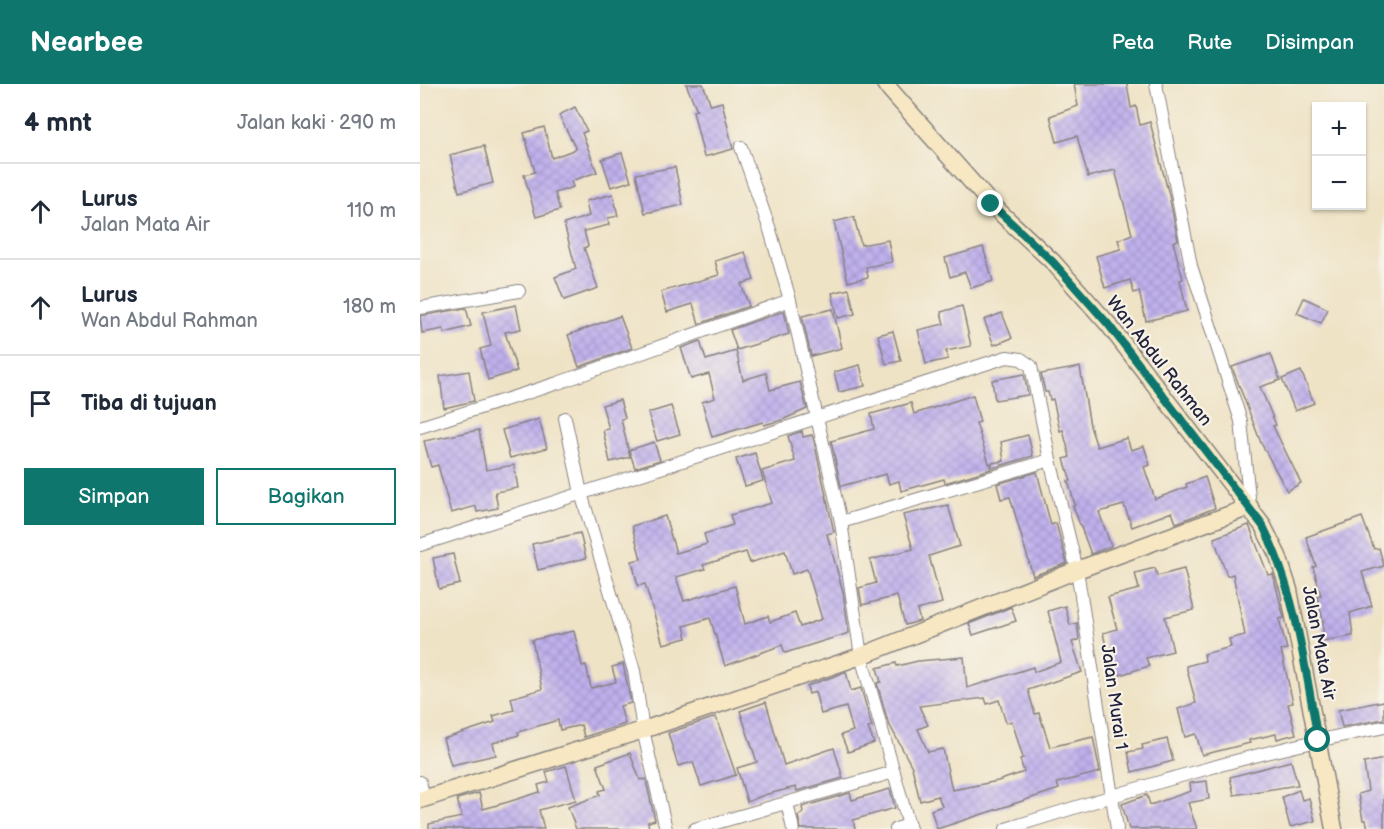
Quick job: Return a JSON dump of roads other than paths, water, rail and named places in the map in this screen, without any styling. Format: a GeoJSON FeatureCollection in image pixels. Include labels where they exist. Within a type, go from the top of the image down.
{"type":"FeatureCollection","features":[{"type":"Feature","properties":{"kind":"street","name":"Wan Abdul Rahman"},"geometry":{"type":"LineString","coordinates":[[885,84],[991,204],[1053,262],[1108,324],[1190,434],[1250,507]]}},
{"type":"Feature","properties":{"kind":"street"},"geometry":{"type":"LineString","coordinates":[[421,793],[643,730],[861,656],[1077,570],[1250,507],[1241,421],[1191,266],[1156,84]]}},
{"type":"Feature","properties":{"kind":"street"},"geometry":{"type":"LineString","coordinates":[[741,147],[770,230],[819,419],[841,522],[861,656],[909,827],[896,829]]}},
{"type":"Feature","properties":{"kind":"street"},"geometry":{"type":"LineString","coordinates":[[420,308],[519,291]]}},
{"type":"Feature","properties":{"kind":"street"},"geometry":{"type":"LineString","coordinates":[[420,427],[558,383],[790,300]]}},
{"type":"Feature","properties":{"kind":"street","name":"Jalan Murai 1"},"geometry":{"type":"LineString","coordinates":[[420,545],[581,492],[819,419],[1006,357],[1021,359],[1031,366],[1050,460],[1077,570],[1117,829]]}},
{"type":"Feature","properties":{"kind":"street"},"geometry":{"type":"LineString","coordinates":[[566,418],[581,492],[634,671],[643,730],[666,829]]}},
{"type":"Feature","properties":{"kind":"street"},"geometry":{"type":"LineString","coordinates":[[841,522],[1050,460]]}},
{"type":"Feature","properties":{"kind":"street","name":"Jalan Mata Air"},"geometry":{"type":"LineString","coordinates":[[1250,507],[1263,526],[1278,556],[1289,590],[1334,829]]}},
{"type":"Feature","properties":{"kind":"street"},"geometry":{"type":"LineString","coordinates":[[1006,829],[1111,796],[1318,740],[1384,727]]}},
{"type":"Feature","properties":{"kind":"street"},"geometry":{"type":"LineString","coordinates":[[695,829],[894,772]]}},
{"type":"Feature","properties":{"kind":"street"},"geometry":{"type":"LineString","coordinates":[[787,803],[793,829]]}}]}
